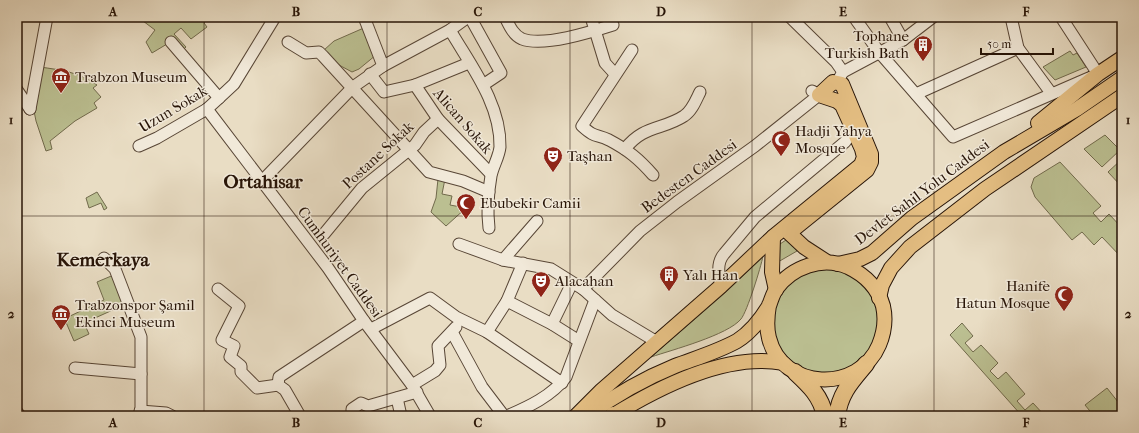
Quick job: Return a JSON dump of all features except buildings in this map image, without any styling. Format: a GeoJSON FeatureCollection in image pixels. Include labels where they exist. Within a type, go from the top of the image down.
{"type":"FeatureCollection","features":[{"type":"Feature","properties":{"kind":"highway"},"geometry":{"type":"LineString","coordinates":[[837,416],[839,401],[845,390],[866,364]]}},
{"type":"Feature","properties":{"kind":"highway"},"geometry":{"type":"LineString","coordinates":[[789,367],[816,393],[822,403],[825,416]]}},
{"type":"Feature","properties":{"kind":"main road","name":"Devlet Sahil Yolu Caddesi"},"geometry":{"type":"LineString","coordinates":[[586,416],[623,391],[648,377],[738,341],[755,326],[769,306],[776,290],[785,278],[798,269],[812,264],[860,259],[872,253],[912,218],[1004,152],[1098,74],[1122,58]]}},
{"type":"Feature","properties":{"kind":"main road"},"geometry":{"type":"LineString","coordinates":[[613,416],[660,389],[720,366],[756,360],[789,367],[802,376],[819,380],[836,380],[852,374],[866,364],[877,351],[883,337],[885,322],[883,306],[868,280],[856,271],[832,263],[804,247],[789,233],[867,170],[871,162],[871,154],[840,77],[816,93]]}},
{"type":"Feature","properties":{"kind":"main road","name":"Devlet Sahil Yolu Caddesi"},"geometry":{"type":"LineString","coordinates":[[1004,152],[1077,109],[1122,78]]}},
{"type":"Feature","properties":{"kind":"main road"},"geometry":{"type":"LineString","coordinates":[[576,416],[602,390],[721,286],[773,237],[861,165],[863,153],[842,105],[837,101],[816,93]]}},
{"type":"Feature","properties":{"kind":"main road"},"geometry":{"type":"LineString","coordinates":[[879,298],[882,285],[891,268],[910,247],[980,193],[1122,96]]}},
{"type":"Feature","properties":{"kind":"main road"},"geometry":{"type":"LineString","coordinates":[[773,237],[772,272],[776,290]]}},
{"type":"Feature","properties":{"kind":"main road","name":"Devlet Sahil Yolu Caddesi"},"geometry":{"type":"LineString","coordinates":[[769,306],[766,322],[769,339],[776,355],[789,367]]}},
{"type":"Feature","properties":{"kind":"street"},"geometry":{"type":"LineString","coordinates":[[17,90],[30,109],[46,17]]}},
{"type":"Feature","properties":{"kind":"street","name":"Uzun Sokak"},"geometry":{"type":"LineString","coordinates":[[139,146],[157,138],[207,109],[234,84],[275,17]]}},
{"type":"Feature","properties":{"kind":"street"},"geometry":{"type":"LineString","coordinates":[[364,17],[383,66]]}},
{"type":"Feature","properties":{"kind":"street"},"geometry":{"type":"LineString","coordinates":[[262,181],[353,87],[383,66],[450,30],[469,17],[501,73],[483,85]]}},
{"type":"Feature","properties":{"kind":"street"},"geometry":{"type":"LineString","coordinates":[[505,17],[514,33],[522,39],[562,39],[613,25]]}},
{"type":"Feature","properties":{"kind":"street"},"geometry":{"type":"LineString","coordinates":[[590,17],[605,63],[615,74]]}},
{"type":"Feature","properties":{"kind":"street"},"geometry":{"type":"LineString","coordinates":[[790,17],[836,62],[840,77],[879,52],[904,40],[933,17]]}},
{"type":"Feature","properties":{"kind":"street"},"geometry":{"type":"LineString","coordinates":[[854,17],[879,52],[954,137],[1051,93],[1098,74],[1061,17]]}},
{"type":"Feature","properties":{"kind":"street"},"geometry":{"type":"LineString","coordinates":[[890,17],[904,40]]}},
{"type":"Feature","properties":{"kind":"street"},"geometry":{"type":"LineString","coordinates":[[1011,17],[1018,48],[1051,93]]}},
{"type":"Feature","properties":{"kind":"street"},"geometry":{"type":"LineString","coordinates":[[450,30],[483,85],[491,102],[497,122],[500,147],[496,167],[491,174],[489,192],[489,228]]}},
{"type":"Feature","properties":{"kind":"street"},"geometry":{"type":"LineString","coordinates":[[171,42],[219,98]]}},
{"type":"Feature","properties":{"kind":"street"},"geometry":{"type":"LineString","coordinates":[[288,42],[306,53],[313,54],[319,52],[353,87],[429,172],[463,181],[489,192]]}},
{"type":"Feature","properties":{"kind":"street"},"geometry":{"type":"LineString","coordinates":[[916,94],[1018,48]]}},
{"type":"Feature","properties":{"kind":"street"},"geometry":{"type":"LineString","coordinates":[[632,50],[582,126],[592,136],[607,139],[639,158],[653,175]]}},
{"type":"Feature","properties":{"kind":"street"},"geometry":{"type":"LineString","coordinates":[[370,74],[384,92],[415,85],[469,63]]}},
{"type":"Feature","properties":{"kind":"street","name":"Alican Sokak"},"geometry":{"type":"LineString","coordinates":[[415,85],[438,119],[491,174]]}},
{"type":"Feature","properties":{"kind":"street"},"geometry":{"type":"LineString","coordinates":[[624,149],[634,139],[646,131],[685,115],[696,102],[700,92]]}},
{"type":"Feature","properties":{"kind":"street","name":"Bedesten Caddesi"},"geometry":{"type":"LineString","coordinates":[[583,289],[640,231],[677,202],[755,146],[816,93]]}},
{"type":"Feature","properties":{"kind":"street","name":"Cumhuriyet Caddesi"},"geometry":{"type":"LineString","coordinates":[[207,109],[328,268],[414,388],[430,416]]}},
{"type":"Feature","properties":{"kind":"street","name":"Postane Sokak"},"geometry":{"type":"LineString","coordinates":[[324,234],[362,188],[415,145],[438,119]]}},
{"type":"Feature","properties":{"kind":"street"},"geometry":{"type":"LineString","coordinates":[[721,286],[718,270],[721,257],[755,217],[845,142],[854,131]]}},
{"type":"Feature","properties":{"kind":"street"},"geometry":{"type":"LineString","coordinates":[[503,260],[537,221]]}},
{"type":"Feature","properties":{"kind":"street"},"geometry":{"type":"LineString","coordinates":[[773,237],[789,233]]}},
{"type":"Feature","properties":{"kind":"street"},"geometry":{"type":"LineString","coordinates":[[459,244],[503,260],[552,269],[583,289],[612,315],[657,342]]}},
{"type":"Feature","properties":{"kind":"street"},"geometry":{"type":"LineString","coordinates":[[104,258],[115,269],[141,337],[140,413],[166,414],[172,416]]}},
{"type":"Feature","properties":{"kind":"street"},"geometry":{"type":"LineString","coordinates":[[487,332],[507,301],[523,263]]}},
{"type":"Feature","properties":{"kind":"street"},"geometry":{"type":"LineString","coordinates":[[552,324],[572,282]]}},
{"type":"Feature","properties":{"kind":"street"},"geometry":{"type":"LineString","coordinates":[[218,289],[239,306],[222,340],[234,346],[230,357],[241,366],[241,372],[257,388],[278,385],[285,390],[300,416]]}},
{"type":"Feature","properties":{"kind":"street"},"geometry":{"type":"LineString","coordinates":[[278,385],[279,377],[368,325],[430,298],[462,321],[487,332],[562,383]]}},
{"type":"Feature","properties":{"kind":"street"},"geometry":{"type":"LineString","coordinates":[[507,416],[524,409],[552,392],[562,383],[566,377],[595,300]]}},
{"type":"Feature","properties":{"kind":"street"},"geometry":{"type":"LineString","coordinates":[[507,301],[552,324],[579,341]]}},
{"type":"Feature","properties":{"kind":"street"},"geometry":{"type":"LineString","coordinates":[[352,416],[352,409],[361,403],[368,406],[397,398],[414,388],[435,371],[440,365],[438,346],[462,321]]}},
{"type":"Feature","properties":{"kind":"street"},"geometry":{"type":"LineString","coordinates":[[452,332],[482,387],[504,416]]}},
{"type":"Feature","properties":{"kind":"street"},"geometry":{"type":"LineString","coordinates":[[75,368],[141,374]]}},
{"type":"Feature","properties":{"kind":"street"},"geometry":{"type":"LineString","coordinates":[[397,398],[401,416]]}},
{"type":"Feature","properties":{"kind":"street"},"geometry":{"type":"LineString","coordinates":[[17,412],[20,416]]}},
{"type":"Feature","properties":{"kind":"green space"},"geometry":{"type":"Polygon","coordinates":[[[146,17],[209,17],[204,23],[207,27],[191,39],[181,28],[174,34],[186,47],[183,50],[167,44],[152,53],[146,42],[155,30],[143,21],[146,17]]]}},
{"type":"Feature","properties":{"kind":"green space"},"geometry":{"type":"Polygon","coordinates":[[[366,27],[376,55],[359,69],[352,72],[339,65],[324,50],[334,41],[366,27]]]}},
{"type":"Feature","properties":{"kind":"green space"},"geometry":{"type":"Polygon","coordinates":[[[1070,51],[1073,55],[1077,53],[1086,67],[1055,80],[1043,67],[1070,51]]]}},
{"type":"Feature","properties":{"kind":"green space"},"geometry":{"type":"Polygon","coordinates":[[[40,67],[77,74],[97,85],[93,88],[101,97],[94,103],[97,108],[75,121],[50,141],[52,149],[46,151],[36,121],[33,106],[40,67]]]}},
{"type":"Feature","properties":{"kind":"green space"},"geometry":{"type":"Polygon","coordinates":[[[1105,135],[1120,150],[1102,167],[1084,149],[1105,135]]]}},
{"type":"Feature","properties":{"kind":"green space"},"geometry":{"type":"Polygon","coordinates":[[[1122,159],[1122,187],[1108,172],[1122,159]]]}},
{"type":"Feature","properties":{"kind":"green space"},"geometry":{"type":"Polygon","coordinates":[[[1060,162],[1101,206],[1093,213],[1101,222],[1109,214],[1122,228],[1122,232],[1117,238],[1122,243],[1122,258],[1102,237],[1094,245],[1082,232],[1072,240],[1035,197],[1031,187],[1034,178],[1060,162]]]}},
{"type":"Feature","properties":{"kind":"green space"},"geometry":{"type":"Polygon","coordinates":[[[438,179],[445,179],[442,194],[452,196],[450,205],[466,208],[446,226],[431,212],[436,198],[438,179]]]}},
{"type":"Feature","properties":{"kind":"green space"},"geometry":{"type":"Polygon","coordinates":[[[97,192],[107,208],[104,210],[101,203],[89,208],[86,198],[97,192]]]}},
{"type":"Feature","properties":{"kind":"green space"},"geometry":{"type":"Polygon","coordinates":[[[789,238],[797,251],[778,262],[777,246],[789,238]]]}},
{"type":"Feature","properties":{"kind":"green space"},"geometry":{"type":"Polygon","coordinates":[[[763,256],[757,279],[744,315],[741,319],[724,331],[651,357],[726,292],[763,256]]]}},
{"type":"Feature","properties":{"kind":"green space"},"geometry":{"type":"Polygon","coordinates":[[[816,267],[850,272],[875,296],[880,331],[864,362],[830,377],[794,367],[772,337],[774,300],[784,284],[816,267]]]}},
{"type":"Feature","properties":{"kind":"green space"},"geometry":{"type":"Polygon","coordinates":[[[116,274],[126,304],[84,323],[89,334],[74,341],[65,320],[68,317],[104,300],[97,282],[116,274]]]}},
{"type":"Feature","properties":{"kind":"green space"},"geometry":{"type":"Polygon","coordinates":[[[962,323],[973,336],[965,343],[973,352],[981,345],[998,363],[990,371],[998,379],[1006,372],[1025,394],[1017,401],[1025,410],[1033,403],[1045,416],[1022,416],[950,335],[962,323]]]}},
{"type":"Feature","properties":{"kind":"green space"},"geometry":{"type":"Polygon","coordinates":[[[1107,388],[1122,407],[1112,416],[1094,416],[1085,405],[1107,388]]]}},
{"type":"Feature","properties":{"kind":"place","name":"Tophane Turkish Bath"},"geometry":{"type":"Point","coordinates":[923,62]}},
{"type":"Feature","properties":{"kind":"place","name":"Trabzon Museum"},"geometry":{"type":"Point","coordinates":[61,94]}},
{"type":"Feature","properties":{"kind":"place","name":"Hadji Yahya Mosque"},"geometry":{"type":"Point","coordinates":[781,157]}},
{"type":"Feature","properties":{"kind":"place","name":"Taşhan"},"geometry":{"type":"Point","coordinates":[553,173]}},
{"type":"Feature","properties":{"kind":"place","name":"Ebubekir Camii"},"geometry":{"type":"Point","coordinates":[466,220]}},
{"type":"Feature","properties":{"kind":"place","name":"Yalı Han"},"geometry":{"type":"Point","coordinates":[669,292]}},
{"type":"Feature","properties":{"kind":"place","name":"Alacahan"},"geometry":{"type":"Point","coordinates":[541,298]}},
{"type":"Feature","properties":{"kind":"place","name":"Hanife Hatun Mosque"},"geometry":{"type":"Point","coordinates":[1064,312]}},
{"type":"Feature","properties":{"kind":"place","name":"Trabzonspor Şamil Ekinci Museum"},"geometry":{"type":"Point","coordinates":[61,331]}},
{"type":"Feature","properties":{"kind":"district","name":"Ortahisar"},"geometry":{"type":"Point","coordinates":[263,181]}},
{"type":"Feature","properties":{"kind":"district","name":"Kemerkaya"},"geometry":{"type":"Point","coordinates":[103,259]}}]}
